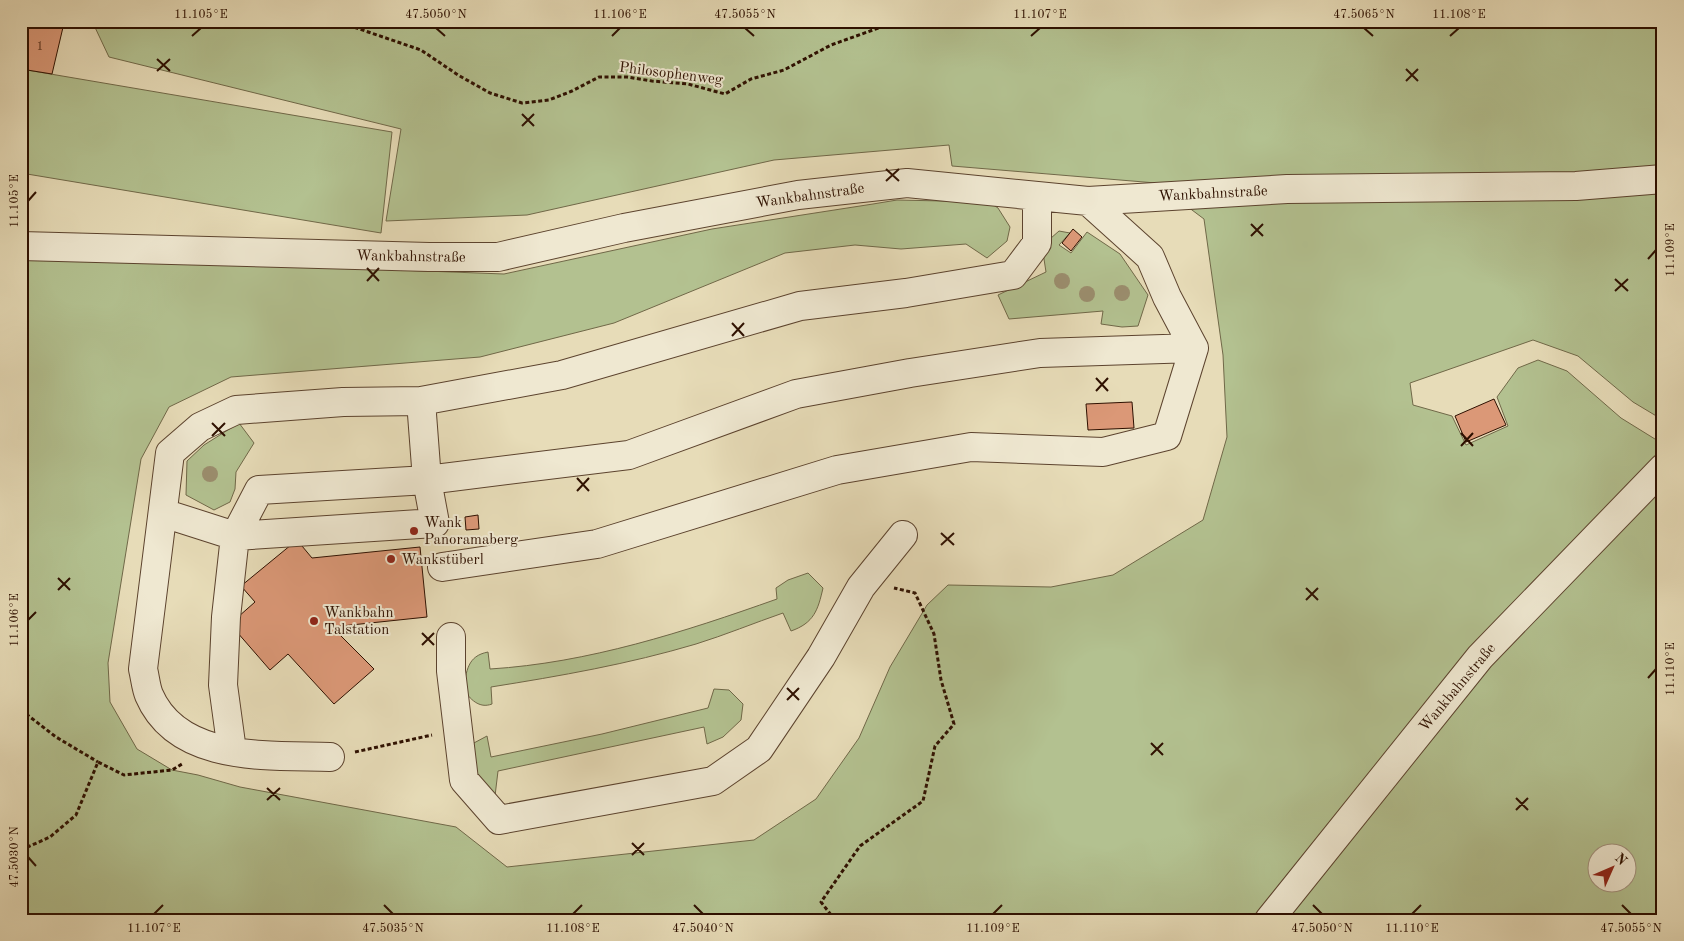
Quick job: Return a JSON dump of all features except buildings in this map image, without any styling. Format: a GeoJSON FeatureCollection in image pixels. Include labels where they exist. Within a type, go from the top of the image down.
{"type":"FeatureCollection","features":[{"type":"Feature","properties":{"kind":"lane","name":"Wankbahnstraße"},"geometry":{"type":"LineString","coordinates":[[21,246],[429,257],[498,257],[624,228],[798,194],[907,183],[1088,200],[1287,189],[1576,186],[1663,179]]}},
{"type":"Feature","properties":{"kind":"lane"},"geometry":{"type":"LineString","coordinates":[[330,757],[259,755],[221,749],[184,736],[164,720],[148,695],[143,669],[170,453],[200,427],[236,410],[343,402],[421,401],[562,375],[800,306],[906,293],[1013,275],[1037,243],[1037,196]]}},
{"type":"Feature","properties":{"kind":"lane"},"geometry":{"type":"LineString","coordinates":[[442,567],[597,544],[837,470],[971,447],[1103,452],[1167,436],[1194,348],[1167,297],[1150,257],[1088,200]]}},
{"type":"Feature","properties":{"kind":"lane"},"geometry":{"type":"LineString","coordinates":[[221,749],[226,618],[235,536],[259,490],[427,480],[630,455],[796,394],[910,373],[1040,353],[1194,348]]}},
{"type":"Feature","properties":{"kind":"lane"},"geometry":{"type":"LineString","coordinates":[[163,513],[235,536],[435,523],[427,480],[421,401]]}},
{"type":"Feature","properties":{"kind":"lane","name":"Wankbahnstraße"},"geometry":{"type":"LineString","coordinates":[[1269,920],[1480,657],[1663,468]]}},
{"type":"Feature","properties":{"kind":"lane"},"geometry":{"type":"LineString","coordinates":[[451,637],[451,671],[464,780],[499,820],[712,781],[759,749],[821,657],[861,587],[903,535]]}},
{"type":"Feature","properties":{"kind":"path","name":"Philosophenweg"},"geometry":{"type":"LineString","coordinates":[[336,21],[421,50],[490,93],[522,103],[549,100],[599,78],[627,77],[652,82],[688,84],[725,94],[751,79],[784,70],[831,45],[887,25],[892,21]]}},
{"type":"Feature","properties":{"kind":"path"},"geometry":{"type":"LineString","coordinates":[[1017,21],[1031,26],[1072,25],[1087,21]]}},
{"type":"Feature","properties":{"kind":"path"},"geometry":{"type":"LineString","coordinates":[[835,920],[821,902],[860,846],[923,801],[935,746],[954,724],[941,680],[934,634],[915,593],[892,587],[874,594],[861,587]]}},
{"type":"Feature","properties":{"kind":"path"},"geometry":{"type":"LineString","coordinates":[[21,710],[56,738],[124,775],[172,770],[221,749]]}},
{"type":"Feature","properties":{"kind":"path"},"geometry":{"type":"LineString","coordinates":[[330,757],[458,730]]}},
{"type":"Feature","properties":{"kind":"path"},"geometry":{"type":"LineString","coordinates":[[21,850],[50,838],[76,815],[98,762]]}},
{"type":"Feature","properties":{"kind":"green space"},"geometry":{"type":"Polygon","coordinates":[[[92,21],[1663,21],[1663,420],[1633,402],[1578,356],[1533,340],[1410,383],[1413,405],[1452,416],[1466,445],[1508,426],[1497,397],[1518,368],[1538,360],[1567,371],[1621,418],[1663,444],[1663,920],[21,920],[21,268],[29,260],[82,258],[504,274],[712,229],[897,200],[989,202],[998,208],[1010,227],[1007,241],[987,258],[966,244],[901,249],[855,245],[785,253],[614,323],[480,357],[231,377],[169,407],[141,459],[108,663],[110,702],[137,749],[172,770],[240,787],[456,827],[507,867],[754,840],[816,799],[859,738],[890,667],[927,605],[948,585],[1051,587],[1113,575],[1203,520],[1227,437],[1223,355],[1204,219],[1156,183],[952,166],[949,145],[774,160],[527,215],[386,221],[401,129],[109,57],[92,21]]]}},
{"type":"Feature","properties":{"kind":"green space"},"geometry":{"type":"Polygon","coordinates":[[[21,69],[392,132],[381,233],[21,173],[21,69]]]}},
{"type":"Feature","properties":{"kind":"green space"},"geometry":{"type":"Polygon","coordinates":[[[1059,231],[1070,233],[1059,245],[1071,253],[1087,232],[1120,254],[1148,295],[1138,326],[1122,327],[1101,324],[1103,311],[1009,319],[998,295],[1046,272],[1042,246],[1059,231]]]}},
{"type":"Feature","properties":{"kind":"green space"},"geometry":{"type":"Polygon","coordinates":[[[239,423],[254,443],[236,472],[235,489],[230,502],[214,510],[186,495],[187,461],[204,445],[239,423]]]}},
{"type":"Feature","properties":{"kind":"green space"},"geometry":{"type":"Polygon","coordinates":[[[808,573],[823,588],[819,603],[810,620],[791,631],[783,613],[707,640],[645,658],[569,674],[491,687],[492,704],[487,705],[475,702],[463,689],[469,665],[481,654],[488,652],[490,669],[527,666],[599,653],[671,634],[777,599],[776,588],[788,580],[808,573]]]}},
{"type":"Feature","properties":{"kind":"green space"},"geometry":{"type":"Polygon","coordinates":[[[714,689],[729,690],[743,704],[741,720],[723,737],[707,744],[704,727],[498,771],[495,796],[470,779],[472,744],[487,736],[491,757],[602,734],[708,708],[714,689]]]}},
{"type":"Feature","properties":{"kind":"place","name":"Wank Panoramaberg"},"geometry":{"type":"Point","coordinates":[414,531]}},
{"type":"Feature","properties":{"kind":"place","name":"Wankstüberl"},"geometry":{"type":"Point","coordinates":[391,559]}},
{"type":"Feature","properties":{"kind":"place","name":"Wankbahn Talstation"},"geometry":{"type":"Point","coordinates":[314,621]}}]}
